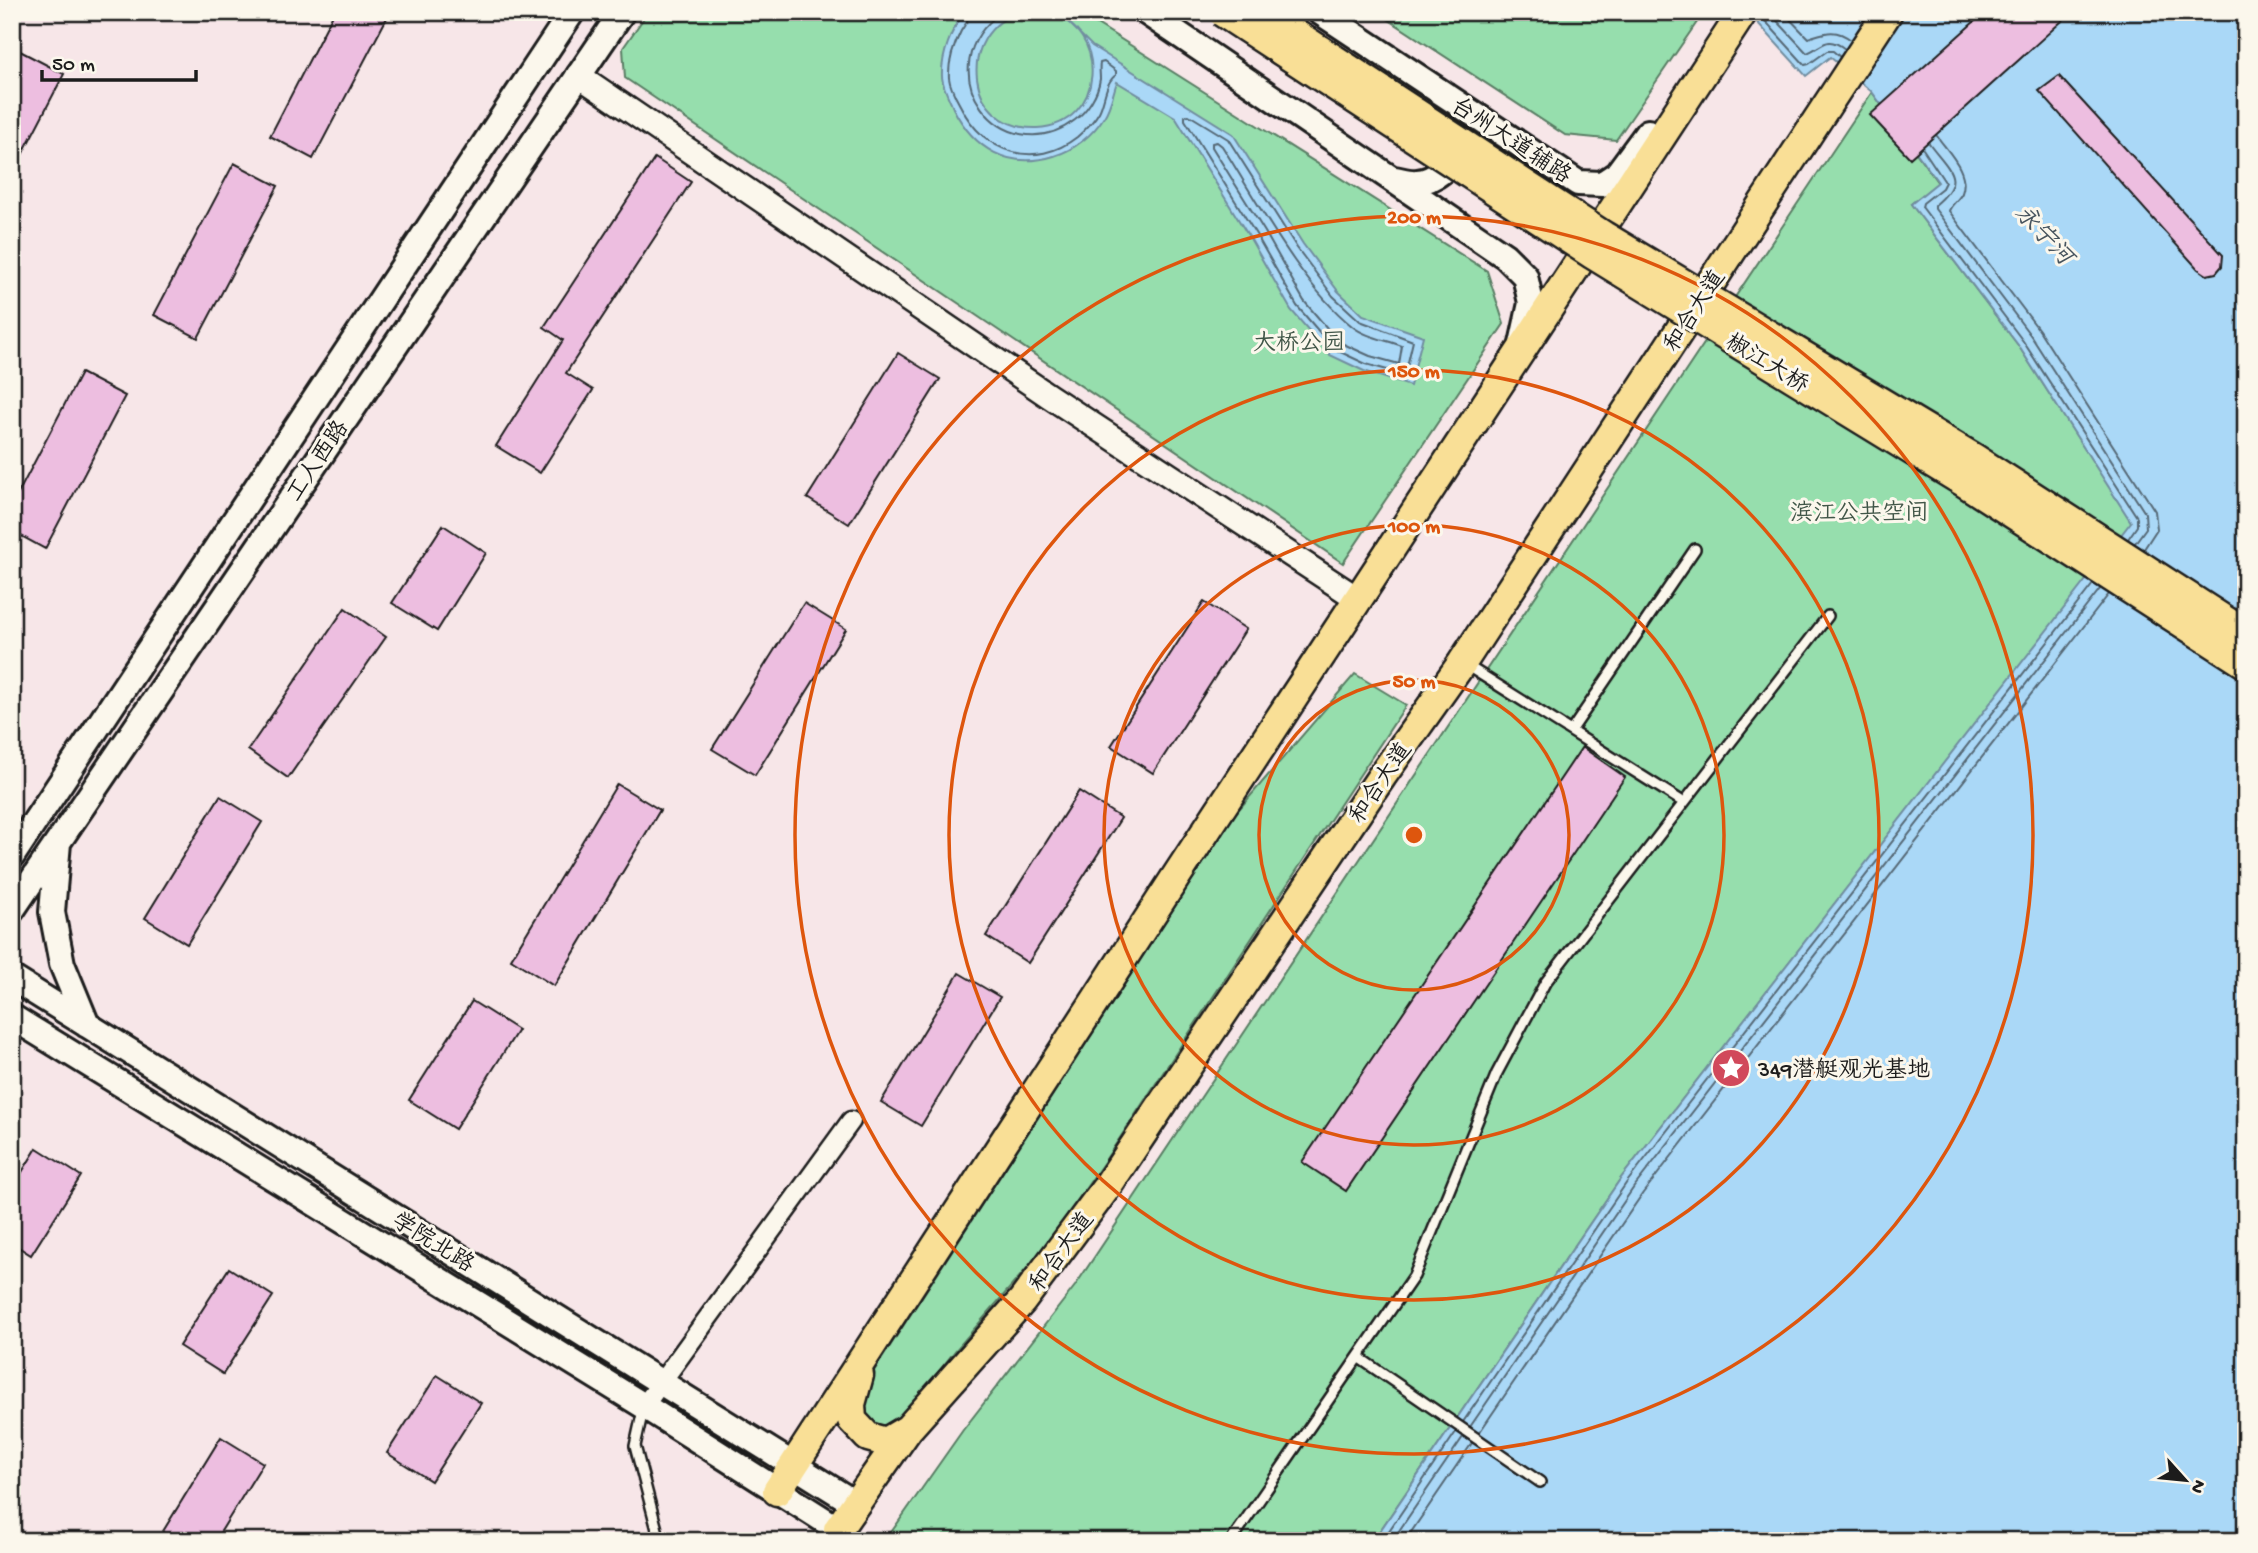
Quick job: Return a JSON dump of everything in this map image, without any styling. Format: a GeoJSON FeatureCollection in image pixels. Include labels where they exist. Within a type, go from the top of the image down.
{"type":"FeatureCollection","features":[{"type":"Feature","properties":{"kind":"main road","name":"工人西路"},"geometry":{"type":"LineString","coordinates":[[12,856],[572,12]]}},
{"type":"Feature","properties":{"kind":"main road","name":"工人西路"},"geometry":{"type":"LineString","coordinates":[[12,910],[622,12]]}},
{"type":"Feature","properties":{"kind":"main road"},"geometry":{"type":"LineString","coordinates":[[1146,12],[1505,256],[1525,276],[1531,303],[1520,354]]}},
{"type":"Feature","properties":{"kind":"main road","name":"椒江大桥"},"geometry":{"type":"LineString","coordinates":[[1222,12],[1592,254],[1962,481],[2246,664]]}},
{"type":"Feature","properties":{"kind":"main road","name":"椒江大桥"},"geometry":{"type":"LineString","coordinates":[[1262,12],[1604,236],[1974,458],[2246,634]]}},
{"type":"Feature","properties":{"kind":"main road","name":"台州大道辅路"},"geometry":{"type":"LineString","coordinates":[[1320,12],[1578,183],[1602,184],[1617,174],[1633,156],[1674,92],[1739,17]]}},
{"type":"Feature","properties":{"kind":"main road","name":"和合大道"},"geometry":{"type":"LineString","coordinates":[[838,1529],[908,1429],[1022,1301],[1106,1188],[1382,776],[1462,663],[1888,12]]}},
{"type":"Feature","properties":{"kind":"main road"},"geometry":{"type":"LineString","coordinates":[[777,1491],[1739,17]]}},
{"type":"Feature","properties":{"kind":"main road"},"geometry":{"type":"LineString","coordinates":[[1390,178],[1418,182],[1435,177],[1458,158],[1466,137],[1466,121],[1449,98]]}},
{"type":"Feature","properties":{"kind":"main road"},"geometry":{"type":"LineString","coordinates":[[12,840],[33,824]]}},
{"type":"Feature","properties":{"kind":"main road"},"geometry":{"type":"LineString","coordinates":[[58,839],[52,912],[62,964],[87,1025]]}},
{"type":"Feature","properties":{"kind":"main road","name":"学院北路"},"geometry":{"type":"LineString","coordinates":[[12,978],[856,1504]]}},
{"type":"Feature","properties":{"kind":"main road","name":"学院北路"},"geometry":{"type":"LineString","coordinates":[[12,1017],[645,1406],[838,1529]]}},
{"type":"Feature","properties":{"kind":"main road"},"geometry":{"type":"LineString","coordinates":[[863,1359],[851,1404],[852,1420],[868,1437],[886,1442],[908,1429]]}},
{"type":"Feature","properties":{"kind":"street"},"geometry":{"type":"LineString","coordinates":[[578,75],[1049,396],[1358,599]]}},
{"type":"Feature","properties":{"kind":"street"},"geometry":{"type":"LineString","coordinates":[[645,1406],[851,1121]]}},
{"type":"Feature","properties":{"kind":"lane"},"geometry":{"type":"LineString","coordinates":[[1571,731],[1695,549]]}},
{"type":"Feature","properties":{"kind":"lane"},"geometry":{"type":"LineString","coordinates":[[1231,1541],[1414,1276],[1497,1073],[1545,983],[1828,616]]}},
{"type":"Feature","properties":{"kind":"lane"},"geometry":{"type":"LineString","coordinates":[[1462,663],[1683,802]]}},
{"type":"Feature","properties":{"kind":"lane"},"geometry":{"type":"LineString","coordinates":[[1358,1357],[1540,1482]]}},
{"type":"Feature","properties":{"kind":"lane"},"geometry":{"type":"LineString","coordinates":[[645,1406],[635,1446],[660,1541]]}},
{"type":"Feature","properties":{"kind":"green space","name":"大桥公园"},"geometry":{"type":"Polygon","coordinates":[[[648,12],[1078,12],[1487,271],[1504,324],[1343,563],[625,78],[623,48],[648,12]]]}},
{"type":"Feature","properties":{"kind":"green space"},"geometry":{"type":"Polygon","coordinates":[[[1377,12],[1704,12],[1616,140],[1565,135],[1377,12]]]}},
{"type":"Feature","properties":{"kind":"green space","name":"滨江公共空间"},"geometry":{"type":"Polygon","coordinates":[[[1872,92],[1938,183],[1911,204],[2018,345],[2132,522],[1621,1178],[1373,1541],[885,1541],[963,1430],[1075,1286],[1872,92]]]}},
{"type":"Feature","properties":{"kind":"green space"},"geometry":{"type":"Polygon","coordinates":[[[1355,674],[1406,705],[1104,1162],[1042,1251],[955,1351],[906,1413],[886,1429],[872,1424],[865,1418],[859,1394],[1234,815],[1355,674]]]}},
{"type":"Feature","properties":{"kind":"water"},"geometry":{"type":"Polygon","coordinates":[[[965,12],[1020,12],[999,23],[985,39],[978,58],[977,79],[983,98],[995,114],[1013,124],[1037,128],[1060,123],[1076,111],[1087,95],[1092,76],[1090,56],[1082,37],[1068,22],[1092,46],[1233,134],[1303,244],[1338,291],[1363,315],[1423,336],[1410,386],[1364,371],[1330,355],[1291,310],[1175,117],[1117,82],[1100,124],[1069,150],[1037,160],[1007,158],[994,153],[971,135],[953,108],[942,77],[948,43],[965,12]]]}},
{"type":"Feature","properties":{"kind":"water","name":"永宁河"},"geometry":{"type":"Polygon","coordinates":[[[1748,12],[2238,12],[2246,20],[2246,1541],[1373,1541],[1621,1178],[2131,522],[2018,345],[1911,204],[1938,182],[1872,92],[1830,57],[1806,76],[1748,12]]]}},
{"type":"Feature","properties":{"kind":"building"},"geometry":{"type":"Polygon","coordinates":[[[334,12],[390,12],[313,159],[270,136],[334,12]]]}},
{"type":"Feature","properties":{"kind":"building"},"geometry":{"type":"Polygon","coordinates":[[[1985,12],[2072,12],[1910,158],[1870,115],[1985,12]]]}},
{"type":"Feature","properties":{"kind":"building"},"geometry":{"type":"Polygon","coordinates":[[[20,51],[64,74],[12,174],[12,67],[20,51]]]}},
{"type":"Feature","properties":{"kind":"building"},"geometry":{"type":"Polygon","coordinates":[[[2059,76],[2223,255],[2222,266],[2216,273],[2207,275],[2198,269],[2039,91],[2059,76]]]}},
{"type":"Feature","properties":{"kind":"building"},"geometry":{"type":"Polygon","coordinates":[[[655,158],[691,182],[566,373],[593,390],[540,473],[496,446],[563,340],[544,327],[655,158]]]}},
{"type":"Feature","properties":{"kind":"building"},"geometry":{"type":"Polygon","coordinates":[[[234,163],[278,186],[198,338],[154,315],[234,163]]]}},
{"type":"Feature","properties":{"kind":"building"},"geometry":{"type":"Polygon","coordinates":[[[898,353],[940,379],[849,524],[807,498],[898,353]]]}},
{"type":"Feature","properties":{"kind":"building"},"geometry":{"type":"Polygon","coordinates":[[[81,373],[125,396],[45,549],[12,531],[12,505],[81,373]]]}},
{"type":"Feature","properties":{"kind":"building"},"geometry":{"type":"Polygon","coordinates":[[[443,525],[486,553],[437,631],[392,603],[443,525]]]}},
{"type":"Feature","properties":{"kind":"building"},"geometry":{"type":"Polygon","coordinates":[[[1204,602],[1246,629],[1153,773],[1111,746],[1204,602]]]}},
{"type":"Feature","properties":{"kind":"building"},"geometry":{"type":"Polygon","coordinates":[[[804,603],[846,629],[755,775],[712,749],[804,603]]]}},
{"type":"Feature","properties":{"kind":"building"},"geometry":{"type":"Polygon","coordinates":[[[345,608],[386,637],[288,778],[248,750],[345,608]]]}},
{"type":"Feature","properties":{"kind":"building"},"geometry":{"type":"Polygon","coordinates":[[[1582,747],[1625,777],[1346,1191],[1302,1162],[1582,747]]]}},
{"type":"Feature","properties":{"kind":"building"},"geometry":{"type":"Polygon","coordinates":[[[617,784],[660,810],[554,986],[511,959],[617,784]]]}},
{"type":"Feature","properties":{"kind":"building"},"geometry":{"type":"Polygon","coordinates":[[[1079,791],[1121,818],[1028,963],[986,936],[1079,791]]]}},
{"type":"Feature","properties":{"kind":"building"},"geometry":{"type":"Polygon","coordinates":[[[220,796],[262,822],[187,944],[145,918],[220,796]]]}},
{"type":"Feature","properties":{"kind":"building"},"geometry":{"type":"Polygon","coordinates":[[[959,973],[1000,997],[921,1126],[881,1102],[959,973]]]}},
{"type":"Feature","properties":{"kind":"building"},"geometry":{"type":"Polygon","coordinates":[[[472,1001],[518,1030],[455,1129],[409,1100],[472,1001]]]}},
{"type":"Feature","properties":{"kind":"building"},"geometry":{"type":"Polygon","coordinates":[[[37,1148],[81,1176],[31,1255],[12,1243],[12,1188],[37,1148]]]}},
{"type":"Feature","properties":{"kind":"building"},"geometry":{"type":"Polygon","coordinates":[[[229,1268],[273,1296],[223,1374],[179,1346],[229,1268]]]}},
{"type":"Feature","properties":{"kind":"building"},"geometry":{"type":"Polygon","coordinates":[[[437,1375],[481,1403],[431,1481],[387,1453],[437,1375]]]}},
{"type":"Feature","properties":{"kind":"building"},"geometry":{"type":"Polygon","coordinates":[[[221,1437],[263,1463],[215,1541],[157,1541],[221,1437]]]}},
{"type":"Feature","properties":{"kind":"place","name":"349潜艇观光基地"},"geometry":{"type":"Point","coordinates":[1731,1068]}}]}
